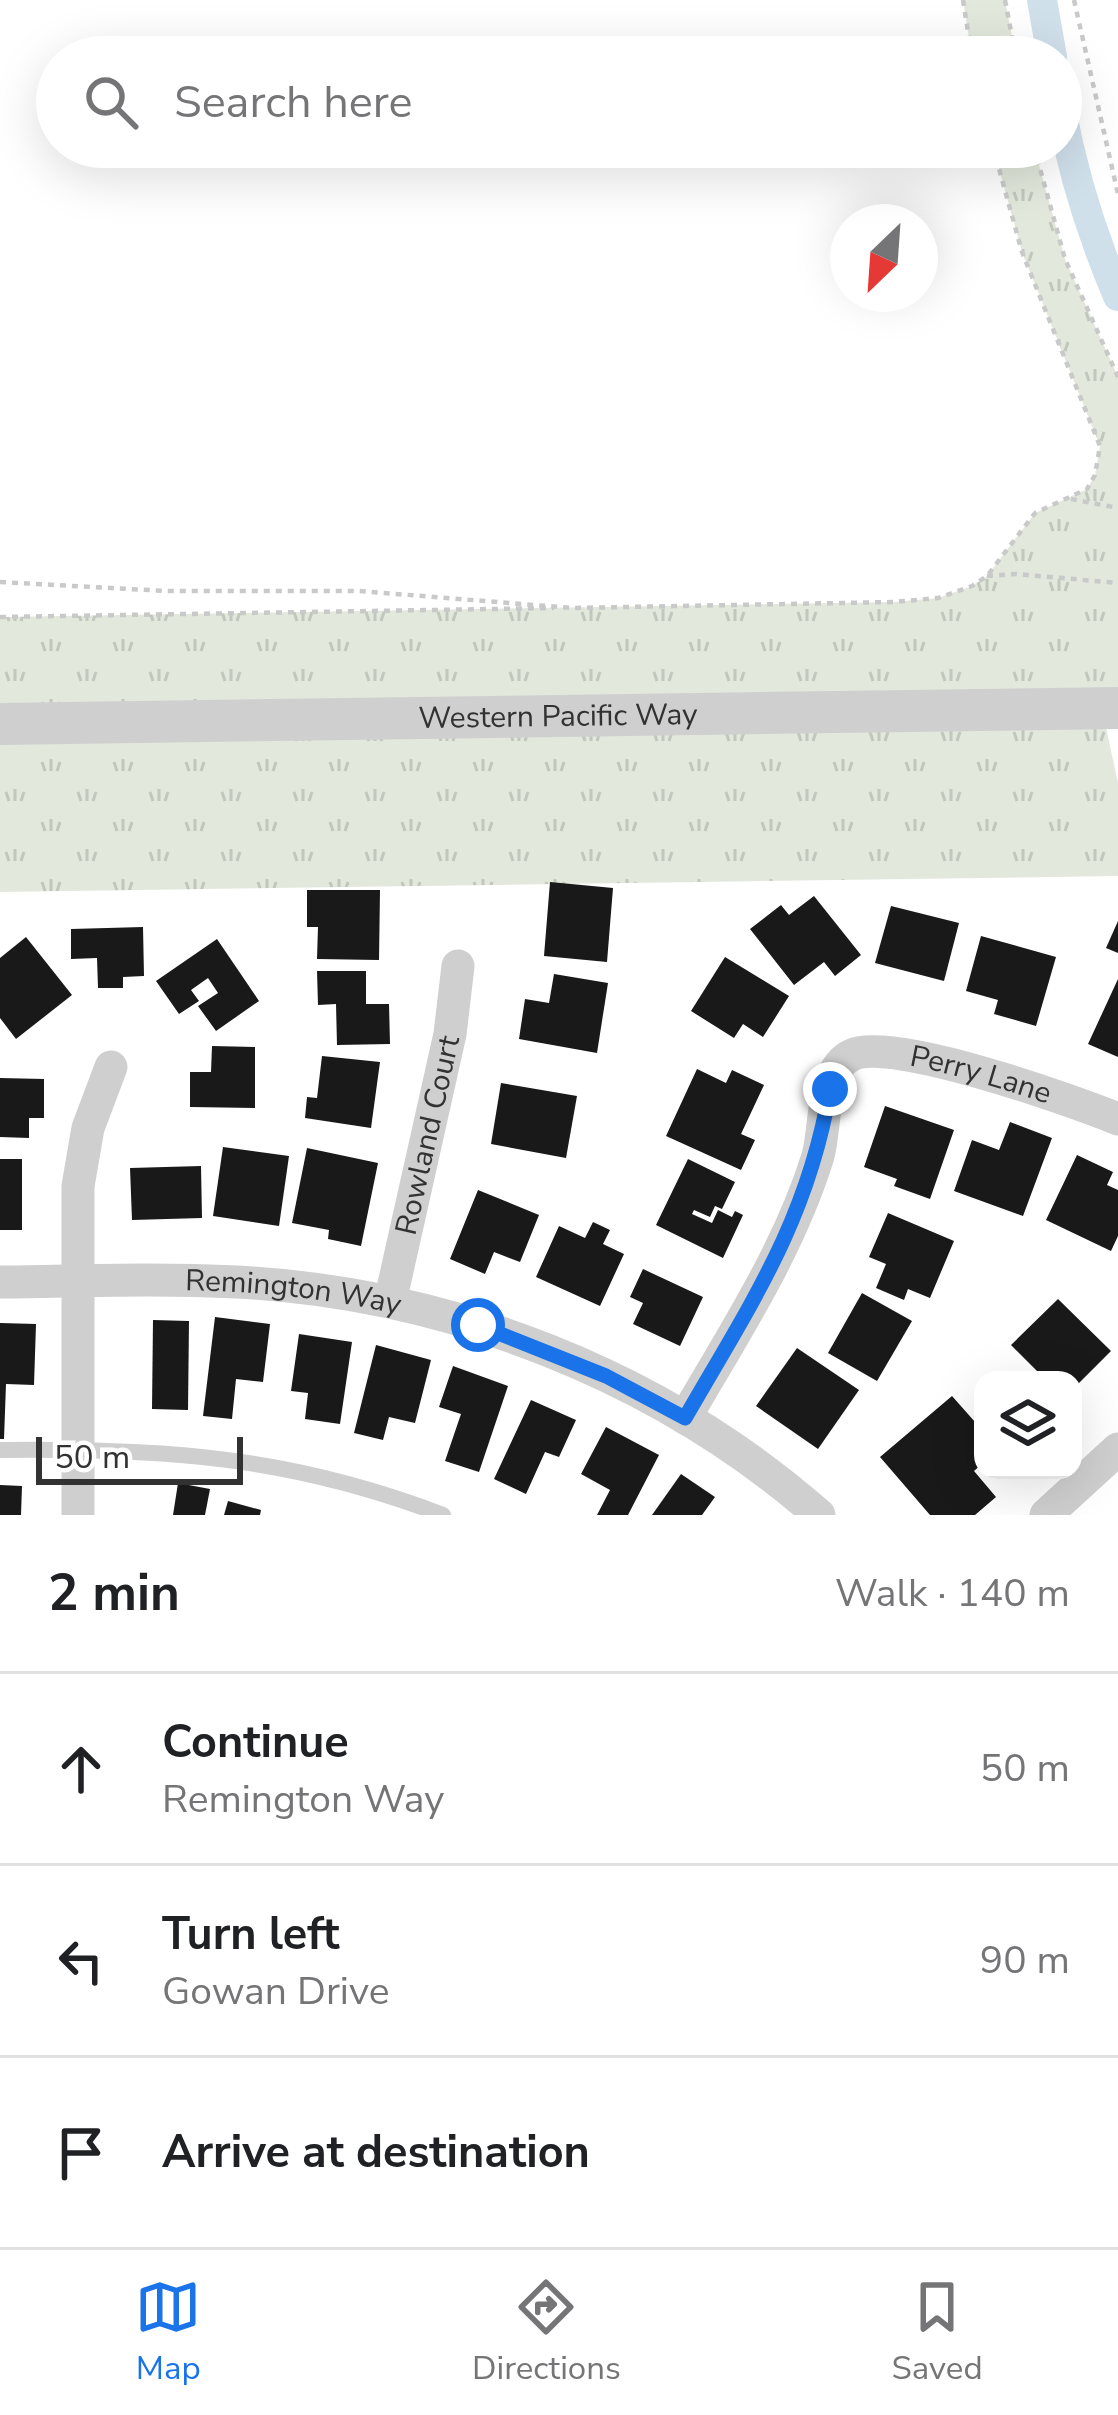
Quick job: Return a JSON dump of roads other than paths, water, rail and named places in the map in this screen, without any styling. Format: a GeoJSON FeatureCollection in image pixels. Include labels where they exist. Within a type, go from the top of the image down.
{"type":"FeatureCollection","features":[{"type":"Feature","properties":{"kind":"street","name":"Western Pacific Way"},"geometry":{"type":"LineString","coordinates":[[0,724],[1118,708]]}},
{"type":"Feature","properties":{"kind":"street","name":"Rowland Court"},"geometry":{"type":"LineString","coordinates":[[390,1302],[450,1034],[458,966]]}},
{"type":"Feature","properties":{"kind":"street","name":"Perry Lane"},"geometry":{"type":"LineString","coordinates":[[685,1418],[784,1244],[820,1148],[830,1089],[844,1060],[854,1053],[890,1052],[1021,1084],[1118,1119]]}},
{"type":"Feature","properties":{"kind":"street"},"geometry":{"type":"LineString","coordinates":[[78,1515],[76,1281],[81,1157],[111,1067]]}},
{"type":"Feature","properties":{"kind":"street","name":"Remington Way"},"geometry":{"type":"LineString","coordinates":[[0,1282],[240,1282],[390,1302],[478,1325],[606,1376],[685,1418],[819,1515]]}},
{"type":"Feature","properties":{"kind":"street"},"geometry":{"type":"LineString","coordinates":[[1046,1515],[1118,1449]]}},
{"type":"Feature","properties":{"kind":"lane"},"geometry":{"type":"LineString","coordinates":[[0,1450],[189,1453],[260,1462],[328,1476],[443,1515]]}},
{"type":"Feature","properties":{"kind":"waterway"},"geometry":{"type":"LineString","coordinates":[[1042,0],[1048,36]]}},
{"type":"Feature","properties":{"kind":"waterway"},"geometry":{"type":"LineString","coordinates":[[1074,168],[1118,296]]}}]}
